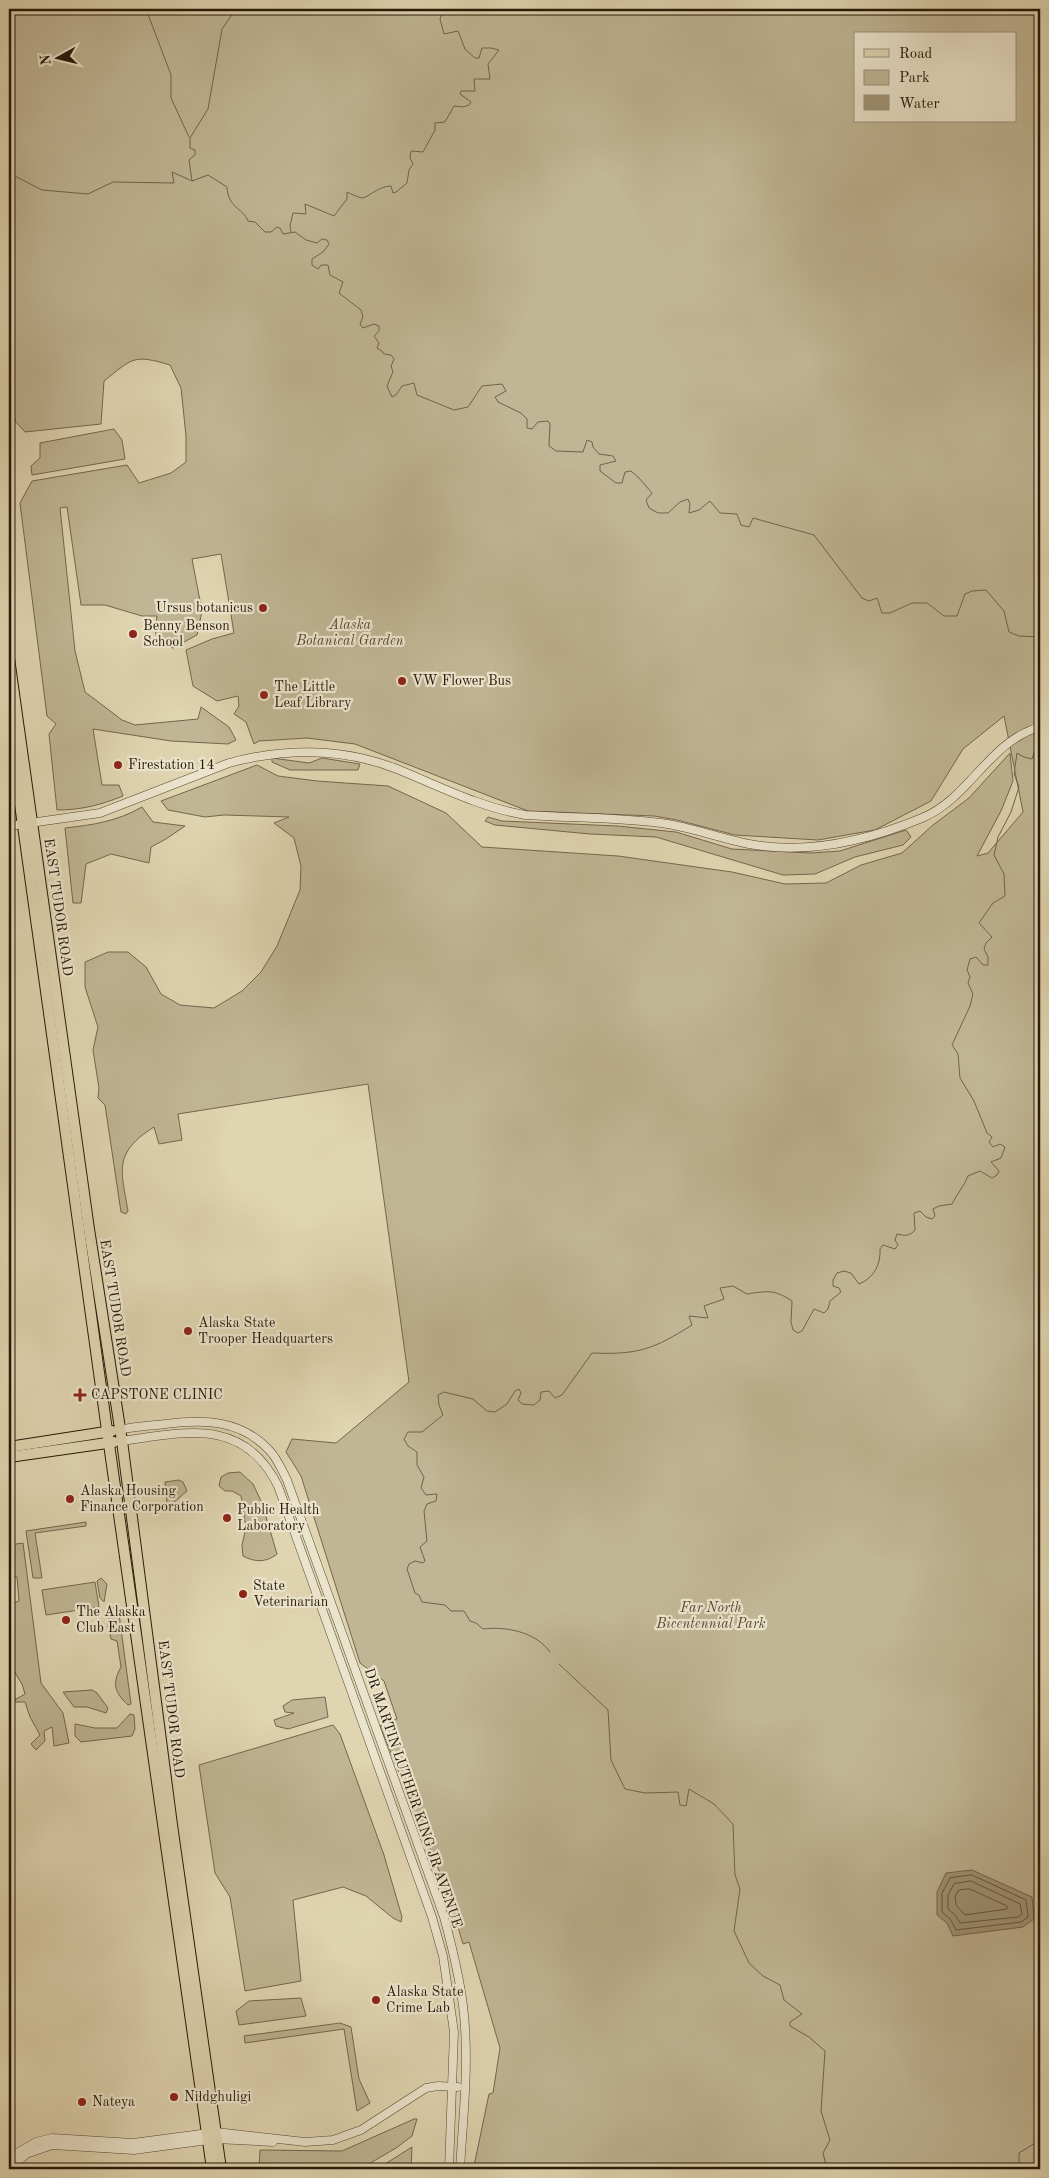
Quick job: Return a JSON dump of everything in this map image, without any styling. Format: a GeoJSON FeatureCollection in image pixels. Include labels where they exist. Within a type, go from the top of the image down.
{"type":"FeatureCollection","features":[{"type":"Feature","properties":{"kind":"main road","name":"EAST TUDOR ROAD"},"geometry":{"type":"LineString","coordinates":[[9,658],[27,824],[108,1438],[211,2136],[221,2169]]}},
{"type":"Feature","properties":{"kind":"main road","name":"EAST TUDOR ROAD"},"geometry":{"type":"LineString","coordinates":[[9,724],[27,824],[122,1441],[211,2136],[212,2169]]}},
{"type":"Feature","properties":{"kind":"main road"},"geometry":{"type":"LineString","coordinates":[[9,1457],[108,1438],[120,1430]]}},
{"type":"Feature","properties":{"kind":"main road"},"geometry":{"type":"LineString","coordinates":[[9,1446],[108,1438],[122,1441]]}},
{"type":"Feature","properties":{"kind":"street"},"geometry":{"type":"LineString","coordinates":[[9,826],[110,810],[229,763],[249,757],[290,751],[323,752],[379,763],[479,804],[506,812],[525,815],[663,824],[765,847],[785,848],[831,845],[870,836],[931,814],[957,795],[1006,744],[1017,736],[1040,727]]}},
{"type":"Feature","properties":{"kind":"street","name":"DR MARTIN LUTHER KING JR AVENUE"},"geometry":{"type":"LineString","coordinates":[[120,1430],[192,1420],[214,1421],[237,1428],[255,1438],[270,1450],[287,1480],[444,1918],[458,1974],[466,2045],[460,2169]]}},
{"type":"Feature","properties":{"kind":"street","name":"DR MARTIN LUTHER KING JR AVENUE"},"geometry":{"type":"LineString","coordinates":[[122,1441],[184,1433],[207,1432],[224,1435],[243,1444],[260,1458],[270,1471],[281,1494],[432,1917],[445,1965],[454,2032],[449,2169]]}},
{"type":"Feature","properties":{"kind":"street"},"geometry":{"type":"LineString","coordinates":[[445,1965],[453,1971],[464,2016]]}},
{"type":"Feature","properties":{"kind":"street"},"geometry":{"type":"LineString","coordinates":[[9,2158],[22,2148],[45,2139],[133,2143],[211,2136],[298,2144],[318,2142],[347,2137],[426,2088],[438,2086],[465,2087]]}},
{"type":"Feature","properties":{"kind":"street"},"geometry":{"type":"LineString","coordinates":[[10,2169],[26,2154],[52,2145],[134,2150],[211,2136]]}},
{"type":"Feature","properties":{"kind":"green space","name":"Far North Bicentennial Park"},"geometry":{"type":"Polygon","coordinates":[[[9,9],[1040,9],[1040,2169],[476,2169],[474,2166],[489,2094],[493,2093],[500,2048],[469,1942],[463,1944],[447,1890],[380,1726],[397,1719],[384,1681],[360,1663],[301,1476],[286,1452],[292,1439],[336,1443],[409,1382],[368,1084],[178,1114],[182,1140],[159,1144],[154,1127],[141,1136],[126,1154],[122,1173],[128,1211],[126,1214],[121,1212],[105,1105],[98,1098],[99,1088],[93,1050],[98,1027],[85,987],[85,962],[108,952],[128,952],[146,967],[161,994],[180,1005],[214,1008],[242,991],[261,972],[277,946],[300,890],[301,866],[294,838],[274,823],[289,817],[224,815],[205,817],[168,810],[161,801],[257,765],[278,776],[388,786],[446,813],[482,847],[618,856],[732,872],[785,884],[826,883],[861,865],[902,853],[933,825],[969,798],[1010,753],[1013,781],[1001,811],[977,856],[988,853],[1023,812],[1004,716],[963,749],[931,801],[875,830],[818,840],[735,835],[654,816],[528,811],[355,744],[307,738],[259,741],[254,744],[246,722],[234,714],[239,706],[238,696],[217,701],[193,686],[186,650],[212,639],[234,633],[221,554],[192,559],[202,611],[197,635],[173,648],[158,643],[155,630],[157,616],[142,616],[105,605],[81,605],[67,507],[60,508],[75,651],[85,692],[122,720],[135,725],[198,719],[201,707],[229,727],[236,740],[228,744],[171,741],[93,729],[102,785],[119,785],[123,796],[91,806],[57,810],[49,734],[56,724],[47,716],[20,503],[32,481],[127,465],[139,483],[171,473],[186,462],[186,436],[181,388],[170,365],[141,359],[134,360],[121,367],[104,381],[101,424],[25,432],[15,421],[12,366],[9,366],[9,9]]]}},
{"type":"Feature","properties":{"kind":"green space"},"geometry":{"type":"Polygon","coordinates":[[[114,429],[122,440],[125,459],[32,475],[31,466],[40,458],[40,443],[114,429]]]}},
{"type":"Feature","properties":{"kind":"green space"},"geometry":{"type":"Polygon","coordinates":[[[272,758],[309,763],[322,758],[360,764],[358,770],[290,770],[272,762],[272,758]]]}},
{"type":"Feature","properties":{"kind":"green space"},"geometry":{"type":"Polygon","coordinates":[[[142,807],[153,822],[185,826],[151,847],[149,863],[111,854],[86,864],[81,903],[73,903],[65,828],[105,822],[124,816],[142,807]]]}},
{"type":"Feature","properties":{"kind":"green space"},"geometry":{"type":"Polygon","coordinates":[[[488,817],[502,821],[617,826],[676,832],[732,849],[810,853],[840,851],[906,830],[911,837],[903,845],[855,857],[815,874],[783,875],[656,837],[590,834],[495,825],[485,821],[488,817]]]}},
{"type":"Feature","properties":{"kind":"green space"},"geometry":{"type":"Polygon","coordinates":[[[240,1472],[253,1484],[262,1503],[277,1554],[269,1559],[256,1560],[243,1556],[242,1545],[246,1528],[241,1496],[232,1491],[225,1491],[219,1486],[221,1477],[228,1473],[240,1472]]]}},
{"type":"Feature","properties":{"kind":"green space"},"geometry":{"type":"Polygon","coordinates":[[[179,1480],[183,1482],[187,1491],[172,1504],[167,1503],[165,1482],[179,1480]]]}},
{"type":"Feature","properties":{"kind":"green space"},"geometry":{"type":"Polygon","coordinates":[[[86,1522],[86,1526],[35,1533],[42,1578],[33,1578],[26,1531],[86,1522]]]}},
{"type":"Feature","properties":{"kind":"green space"},"geometry":{"type":"Polygon","coordinates":[[[23,1543],[41,1683],[63,1713],[69,1743],[54,1746],[52,1727],[44,1731],[45,1741],[36,1750],[31,1744],[40,1735],[30,1717],[25,1702],[16,1702],[9,1698],[9,1695],[16,1699],[25,1694],[22,1684],[9,1663],[9,1612],[11,1604],[19,1601],[17,1577],[9,1575],[9,1545],[23,1543]]]}},
{"type":"Feature","properties":{"kind":"green space"},"geometry":{"type":"Polygon","coordinates":[[[101,1578],[107,1584],[104,1602],[100,1598],[97,1581],[101,1578]]]}},
{"type":"Feature","properties":{"kind":"green space"},"geometry":{"type":"Polygon","coordinates":[[[95,1582],[99,1607],[46,1615],[42,1590],[95,1582]]]}},
{"type":"Feature","properties":{"kind":"green space"},"geometry":{"type":"Polygon","coordinates":[[[116,1605],[118,1606],[131,1704],[128,1705],[117,1691],[116,1678],[121,1667],[117,1641],[111,1639],[108,1627],[109,1612],[116,1605]]]}},
{"type":"Feature","properties":{"kind":"green space"},"geometry":{"type":"Polygon","coordinates":[[[92,1690],[97,1693],[108,1708],[106,1713],[87,1707],[74,1707],[63,1692],[92,1690]]]}},
{"type":"Feature","properties":{"kind":"green space"},"geometry":{"type":"Polygon","coordinates":[[[325,1697],[328,1717],[288,1729],[276,1726],[274,1720],[294,1713],[285,1712],[283,1706],[292,1700],[325,1697]]]}},
{"type":"Feature","properties":{"kind":"green space"},"geometry":{"type":"Polygon","coordinates":[[[130,1714],[134,1715],[135,1729],[132,1736],[81,1742],[75,1736],[75,1724],[95,1728],[117,1728],[130,1714]]]}},
{"type":"Feature","properties":{"kind":"green space"},"geometry":{"type":"Polygon","coordinates":[[[333,1725],[340,1734],[384,1855],[402,1917],[401,1922],[393,1918],[366,1896],[343,1887],[293,1900],[301,1981],[245,1991],[230,1897],[215,1873],[199,1765],[333,1725]]]}},
{"type":"Feature","properties":{"kind":"green space"},"geometry":{"type":"Polygon","coordinates":[[[301,1998],[306,2016],[239,2025],[236,2011],[249,2001],[301,1998]]]}},
{"type":"Feature","properties":{"kind":"green space"},"geometry":{"type":"Polygon","coordinates":[[[340,2023],[351,2027],[359,2079],[370,2103],[357,2111],[344,2029],[245,2043],[244,2036],[340,2023]]]}},
{"type":"Feature","properties":{"kind":"green space"},"geometry":{"type":"Polygon","coordinates":[[[417,2119],[412,2136],[362,2168],[259,2169],[260,2150],[342,2151],[417,2119]]]}},
{"type":"Feature","properties":{"kind":"green space"},"geometry":{"type":"Polygon","coordinates":[[[412,2147],[411,2169],[377,2169],[412,2147]]]}},
{"type":"Feature","properties":{"kind":"water"},"geometry":{"type":"Polygon","coordinates":[[[972,1870],[1032,1897],[1034,1919],[1023,1927],[953,1936],[947,1923],[937,1915],[937,1892],[946,1873],[972,1870]]]}},
{"type":"Feature","properties":{"kind":"waterway"},"geometry":{"type":"LineString","coordinates":[[146,9],[171,75],[171,98],[189,137]]}},
{"type":"Feature","properties":{"kind":"waterway"},"geometry":{"type":"LineString","coordinates":[[236,9],[222,29],[208,109],[190,138],[190,148],[195,150],[195,155],[189,160],[192,181],[208,175],[227,187],[233,204],[243,213],[248,221],[255,222],[265,232],[271,232],[277,227],[280,228],[283,234],[295,232],[306,240],[317,243],[322,239],[327,240],[329,244],[323,252],[312,259],[312,265],[318,269],[321,265],[328,265],[330,275],[343,282],[339,293],[361,310],[363,317],[360,324],[363,328],[374,324],[379,326],[379,331],[374,336],[379,343],[377,348],[384,354],[391,355],[394,359],[391,366],[393,372],[387,386],[392,397],[396,395],[402,386],[414,383],[417,395],[454,410],[468,407],[482,386],[502,384],[506,391],[495,397],[498,402],[521,413],[527,419],[527,428],[532,429],[538,422],[548,421],[550,424],[549,446],[556,451],[583,452],[587,440],[592,442],[593,447],[599,454],[613,456],[616,461],[600,465],[600,471],[616,483],[622,483],[625,472],[631,471],[652,493],[646,500],[649,508],[658,513],[668,513],[680,502],[688,499],[690,504],[689,513],[699,510],[710,501],[720,513],[737,514],[741,525],[749,527],[753,518],[814,535],[862,598],[869,601],[877,598],[882,613],[890,613],[912,603],[927,603],[944,616],[957,616],[965,594],[972,591],[986,590],[1004,611],[1009,632],[1019,636],[1040,637]]}},
{"type":"Feature","properties":{"kind":"waterway"},"geometry":{"type":"LineString","coordinates":[[291,232],[290,226],[293,213],[306,214],[305,204],[334,216],[347,199],[347,192],[362,198],[391,186],[393,193],[396,192],[407,183],[409,170],[413,164],[410,158],[411,151],[423,152],[435,130],[435,123],[445,122],[454,106],[463,107],[469,105],[471,102],[460,94],[461,91],[475,91],[474,79],[490,79],[488,64],[499,50],[482,48],[479,58],[475,58],[465,49],[458,31],[444,34],[440,19],[442,13],[449,9]]}},
{"type":"Feature","properties":{"kind":"waterway"},"geometry":{"type":"LineString","coordinates":[[9,173],[42,190],[88,194],[113,182],[174,183],[172,172],[192,181]]}},
{"type":"Feature","properties":{"kind":"waterway"},"geometry":{"type":"LineString","coordinates":[[550,1652],[544,1645],[529,1635],[511,1630],[483,1629],[470,1621],[464,1611],[451,1611],[445,1605],[422,1602],[419,1595],[415,1593],[407,1569],[409,1564],[415,1561],[423,1563],[425,1561],[420,1547],[427,1541],[424,1511],[427,1504],[436,1501],[437,1494],[426,1495],[421,1488],[424,1477],[417,1465],[417,1452],[408,1446],[404,1439],[408,1432],[422,1432],[443,1415],[438,1395],[444,1392],[473,1399],[487,1411],[495,1412],[507,1404],[515,1391],[519,1389],[521,1393],[518,1400],[522,1404],[534,1405],[540,1400],[541,1392],[549,1391],[555,1398],[562,1395],[592,1353],[622,1353],[645,1349],[667,1340],[692,1325],[689,1316],[708,1318],[704,1306],[724,1299],[720,1288],[733,1286],[747,1294],[770,1292],[786,1297],[792,1301],[791,1322],[793,1330],[798,1333],[802,1331],[814,1309],[824,1313],[828,1309],[830,1301],[841,1292],[839,1288],[833,1286],[833,1280],[837,1273],[844,1271],[851,1273],[859,1284],[869,1278],[876,1270],[880,1249],[883,1245],[895,1249],[898,1245],[895,1240],[897,1234],[907,1235],[915,1230],[914,1213],[920,1211],[926,1217],[932,1219],[935,1216],[933,1209],[952,1204],[968,1176],[980,1171],[992,1178],[997,1175],[999,1171],[991,1162],[1001,1158],[1005,1147],[1000,1144],[993,1147],[989,1142],[992,1137],[987,1133],[974,1101],[960,1078],[958,1054],[952,1045],[970,1006],[973,994],[968,983],[970,977],[967,970],[970,959],[976,957],[983,965],[988,965],[988,957],[984,949],[986,943],[992,937],[979,923],[993,903],[1005,896],[1004,874],[994,855],[998,837],[1011,812],[1019,787],[1014,774],[1017,753],[1032,759],[1040,734]]}},
{"type":"Feature","properties":{"kind":"waterway"},"geometry":{"type":"LineString","coordinates":[[559,1664],[608,1710],[611,1760],[625,1789],[645,1793],[678,1792],[680,1805],[686,1806],[689,1789],[714,1804],[733,1824],[735,1875],[740,1889],[734,1931],[749,1963],[763,1976],[780,1985],[784,2000],[802,2014],[790,2022],[790,2026],[809,2037],[825,2051],[821,2111],[830,2140],[823,2153],[827,2169]]}},
{"type":"Feature","properties":{"kind":"waterway"},"geometry":{"type":"LineString","coordinates":[[1025,2169],[1019,2162],[1019,2153],[1040,2140]]}},
{"type":"Feature","properties":{"kind":"place","name":"Ursus botanicus"},"geometry":{"type":"Point","coordinates":[263,608]}},
{"type":"Feature","properties":{"kind":"place","name":"Benny Benson School"},"geometry":{"type":"Point","coordinates":[133,634]}},
{"type":"Feature","properties":{"kind":"place","name":"VW Flower Bus"},"geometry":{"type":"Point","coordinates":[402,681]}},
{"type":"Feature","properties":{"kind":"place","name":"The Little Leaf Library"},"geometry":{"type":"Point","coordinates":[264,695]}},
{"type":"Feature","properties":{"kind":"place","name":"Firestation 14"},"geometry":{"type":"Point","coordinates":[118,765]}},
{"type":"Feature","properties":{"kind":"place","name":"Alaska State Trooper Headquarters"},"geometry":{"type":"Point","coordinates":[188,1331]}},
{"type":"Feature","properties":{"kind":"place","name":"CAPSTONE CLINIC"},"geometry":{"type":"Point","coordinates":[80,1395]}},
{"type":"Feature","properties":{"kind":"place","name":"Alaska Housing Finance Corporation"},"geometry":{"type":"Point","coordinates":[70,1499]}},
{"type":"Feature","properties":{"kind":"place","name":"Public Health Laboratory"},"geometry":{"type":"Point","coordinates":[227,1518]}},
{"type":"Feature","properties":{"kind":"place","name":"State Veterinarian"},"geometry":{"type":"Point","coordinates":[243,1594]}},
{"type":"Feature","properties":{"kind":"place","name":"The Alaska Club East"},"geometry":{"type":"Point","coordinates":[66,1620]}},
{"type":"Feature","properties":{"kind":"place","name":"Alaska State Crime Lab"},"geometry":{"type":"Point","coordinates":[376,2000]}},
{"type":"Feature","properties":{"kind":"place","name":"Niłdghuligi"},"geometry":{"type":"Point","coordinates":[174,2097]}},
{"type":"Feature","properties":{"kind":"place","name":"Nateya"},"geometry":{"type":"Point","coordinates":[82,2102]}},
{"type":"Feature","properties":{"kind":"park label","name":"Alaska Botanical Garden"},"geometry":{"type":"Point","coordinates":[350,634]}}]}
